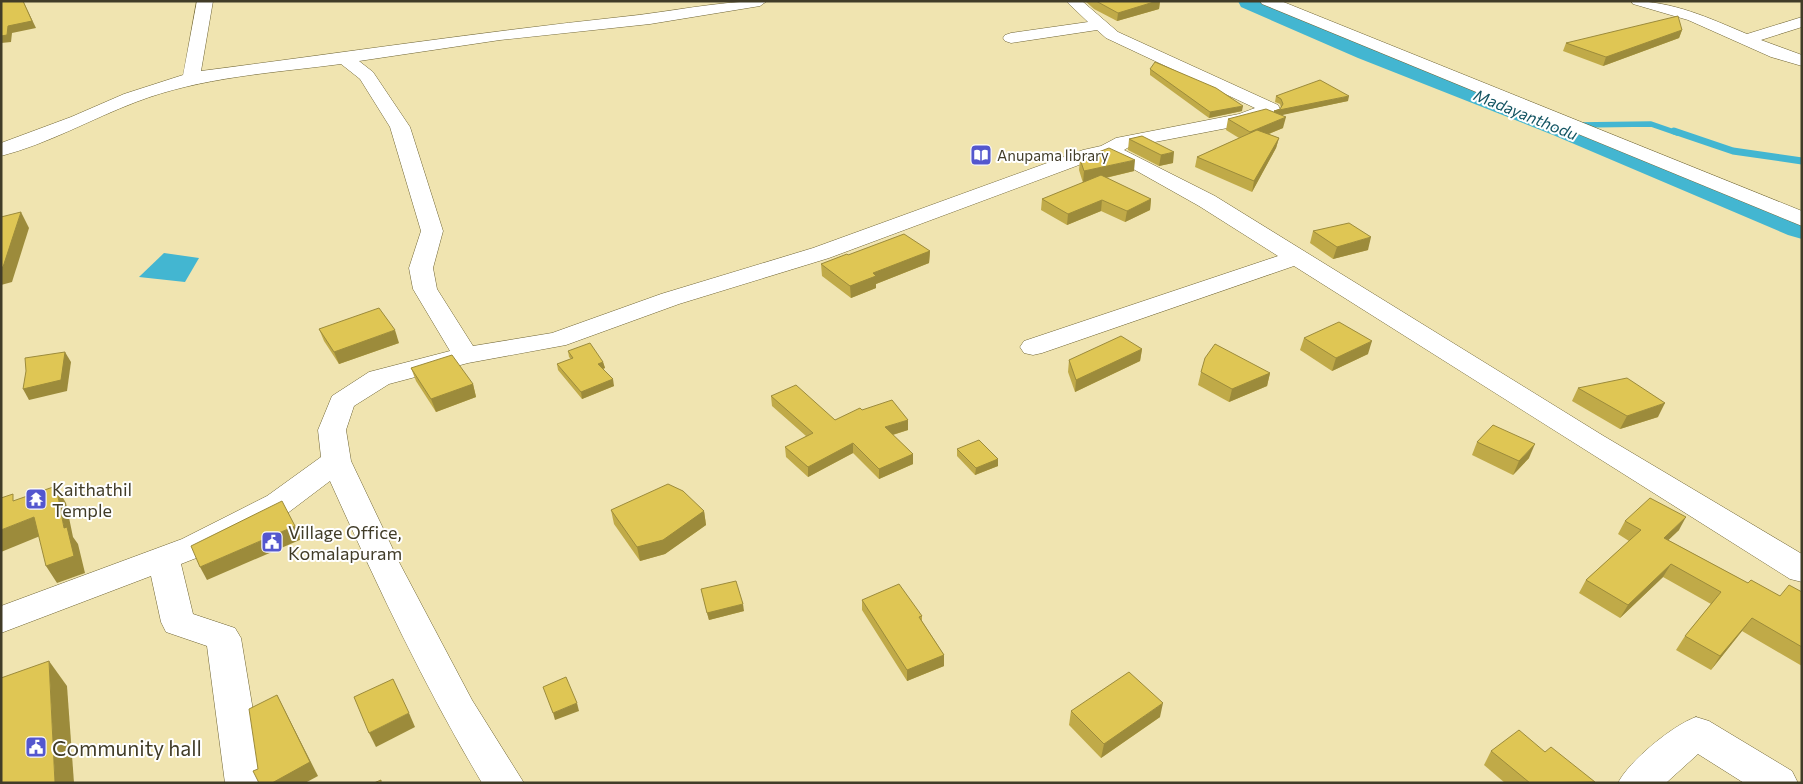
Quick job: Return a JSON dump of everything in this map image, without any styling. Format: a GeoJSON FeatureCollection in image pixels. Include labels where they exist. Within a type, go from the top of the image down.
{"type":"FeatureCollection","features":[{"type":"Feature","properties":{"kind":"street"},"geometry":{"type":"LineString","coordinates":[[191,78],[205,1]]}},
{"type":"Feature","properties":{"kind":"street"},"geometry":{"type":"LineString","coordinates":[[1,150],[78,121],[130,98],[184,82],[191,78],[500,35],[650,19],[760,1]]}},
{"type":"Feature","properties":{"kind":"street"},"geometry":{"type":"LineString","coordinates":[[504,783],[459,711],[384,564],[336,461],[332,430],[342,402],[379,378],[466,355],[557,340],[670,299],[821,253],[1038,172],[1090,154],[1107,151],[1123,142],[1242,118],[1271,109],[1112,35],[1073,1]]}},
{"type":"Feature","properties":{"kind":"street"},"geometry":{"type":"LineString","coordinates":[[1267,1],[1802,219]]}},
{"type":"Feature","properties":{"kind":"street"},"geometry":{"type":"LineString","coordinates":[[1638,1],[1694,17],[1777,53],[1802,61]]}},
{"type":"Feature","properties":{"kind":"street"},"geometry":{"type":"LineString","coordinates":[[1748,40],[1802,22]]}},
{"type":"Feature","properties":{"kind":"street"},"geometry":{"type":"LineString","coordinates":[[1011,38],[1100,24]]}},
{"type":"Feature","properties":{"kind":"street"},"geometry":{"type":"LineString","coordinates":[[345,58],[367,76],[400,127],[432,231],[421,268],[425,288],[466,355]]}},
{"type":"Feature","properties":{"kind":"street"},"geometry":{"type":"LineString","coordinates":[[1107,151],[1126,157],[1207,201],[1592,442],[1802,570]]}},
{"type":"Feature","properties":{"kind":"street"},"geometry":{"type":"LineString","coordinates":[[1033,347],[1297,257]]}},
{"type":"Feature","properties":{"kind":"street"},"geometry":{"type":"LineString","coordinates":[[1,620],[193,547],[278,504],[336,461]]}},
{"type":"Feature","properties":{"kind":"street"},"geometry":{"type":"LineString","coordinates":[[163,558],[178,622],[222,638],[245,783]]}},
{"type":"Feature","properties":{"kind":"street"},"geometry":{"type":"LineString","coordinates":[[1638,783],[1696,733],[1778,783]]}},
{"type":"Feature","properties":{"kind":"water"},"geometry":{"type":"Polygon","coordinates":[[[164,253],[199,258],[185,282],[139,277],[164,253]]]}},
{"type":"Feature","properties":{"kind":"building"},"geometry":{"type":"Polygon","coordinates":[[[1,1],[23,1],[32,21],[8,26],[7,35],[1,36],[1,1]]]}},
{"type":"Feature","properties":{"kind":"building"},"geometry":{"type":"Polygon","coordinates":[[[1096,1],[1157,1],[1118,13],[1096,1]]]}},
{"type":"Feature","properties":{"kind":"building"},"geometry":{"type":"Polygon","coordinates":[[[1678,16],[1682,30],[1606,57],[1566,43],[1678,16]]]}},
{"type":"Feature","properties":{"kind":"building"},"geometry":{"type":"Polygon","coordinates":[[[1155,62],[1216,88],[1243,106],[1210,112],[1150,69],[1155,62]]]}},
{"type":"Feature","properties":{"kind":"building"},"geometry":{"type":"Polygon","coordinates":[[[1320,80],[1349,96],[1274,111],[1280,109],[1283,104],[1281,99],[1276,96],[1320,80]]]}},
{"type":"Feature","properties":{"kind":"building"},"geometry":{"type":"Polygon","coordinates":[[[1266,109],[1286,117],[1250,132],[1228,119],[1266,109]]]}},
{"type":"Feature","properties":{"kind":"building"},"geometry":{"type":"Polygon","coordinates":[[[1257,130],[1279,138],[1254,181],[1197,157],[1257,130]]]}},
{"type":"Feature","properties":{"kind":"building"},"geometry":{"type":"Polygon","coordinates":[[[1142,136],[1174,152],[1161,155],[1129,139],[1142,136]]]}},
{"type":"Feature","properties":{"kind":"building"},"geometry":{"type":"Polygon","coordinates":[[[1109,148],[1135,160],[1084,171],[1080,159],[1109,148]]]}},
{"type":"Feature","properties":{"kind":"building"},"geometry":{"type":"Polygon","coordinates":[[[1101,175],[1151,199],[1127,211],[1102,200],[1068,214],[1042,199],[1101,175]]]}},
{"type":"Feature","properties":{"kind":"building"},"geometry":{"type":"Polygon","coordinates":[[[21,212],[3,267],[1,267],[1,217],[21,212]]]}},
{"type":"Feature","properties":{"kind":"building"},"geometry":{"type":"Polygon","coordinates":[[[1349,223],[1371,237],[1337,247],[1313,231],[1349,223]]]}},
{"type":"Feature","properties":{"kind":"building"},"geometry":{"type":"Polygon","coordinates":[[[904,234],[930,251],[873,273],[876,276],[850,286],[821,264],[848,255],[904,234]]]}},
{"type":"Feature","properties":{"kind":"building"},"geometry":{"type":"Polygon","coordinates":[[[379,308],[395,330],[334,352],[319,329],[379,308]]]}},
{"type":"Feature","properties":{"kind":"building"},"geometry":{"type":"Polygon","coordinates":[[[1339,322],[1372,341],[1336,358],[1304,338],[1339,322]]]}},
{"type":"Feature","properties":{"kind":"building"},"geometry":{"type":"Polygon","coordinates":[[[1121,336],[1142,349],[1076,380],[1069,360],[1121,336]]]}},
{"type":"Feature","properties":{"kind":"building"},"geometry":{"type":"Polygon","coordinates":[[[590,343],[603,362],[598,364],[613,379],[581,392],[557,364],[573,358],[568,351],[590,343]]]}},
{"type":"Feature","properties":{"kind":"building"},"geometry":{"type":"Polygon","coordinates":[[[1215,344],[1270,373],[1232,389],[1201,372],[1205,358],[1215,344]]]}},
{"type":"Feature","properties":{"kind":"building"},"geometry":{"type":"Polygon","coordinates":[[[65,352],[61,380],[23,389],[26,371],[25,358],[65,352]]]}},
{"type":"Feature","properties":{"kind":"building"},"geometry":{"type":"Polygon","coordinates":[[[452,355],[473,384],[431,399],[411,368],[452,355]]]}},
{"type":"Feature","properties":{"kind":"building"},"geometry":{"type":"Polygon","coordinates":[[[1627,378],[1665,403],[1627,416],[1578,388],[1627,378]]]}},
{"type":"Feature","properties":{"kind":"building"},"geometry":{"type":"Polygon","coordinates":[[[796,385],[835,420],[860,408],[862,410],[892,400],[908,420],[885,427],[913,454],[879,469],[853,443],[808,467],[785,447],[813,433],[771,396],[796,385]]]}},
{"type":"Feature","properties":{"kind":"building"},"geometry":{"type":"Polygon","coordinates":[[[1493,425],[1535,444],[1519,461],[1477,442],[1493,425]]]}},
{"type":"Feature","properties":{"kind":"building"},"geometry":{"type":"Polygon","coordinates":[[[979,440],[998,459],[976,468],[957,449],[979,440]]]}},
{"type":"Feature","properties":{"kind":"building"},"geometry":{"type":"Polygon","coordinates":[[[668,484],[683,491],[704,511],[663,540],[637,547],[611,510],[668,484]]]}},
{"type":"Feature","properties":{"kind":"building"},"geometry":{"type":"Polygon","coordinates":[[[56,486],[64,528],[67,527],[74,556],[46,566],[34,517],[1,530],[1,498],[13,494],[13,501],[56,486]]]}},
{"type":"Feature","properties":{"kind":"building"},"geometry":{"type":"Polygon","coordinates":[[[1650,498],[1686,517],[1664,538],[1748,583],[1751,580],[1780,596],[1789,585],[1802,592],[1802,647],[1752,618],[1720,656],[1685,636],[1721,592],[1671,564],[1628,605],[1586,580],[1641,530],[1625,521],[1650,498]]]}},
{"type":"Feature","properties":{"kind":"building"},"geometry":{"type":"Polygon","coordinates":[[[282,501],[295,526],[200,567],[191,546],[282,501]]]}},
{"type":"Feature","properties":{"kind":"building"},"geometry":{"type":"Polygon","coordinates":[[[736,581],[743,604],[707,613],[701,589],[736,581]]]}},
{"type":"Feature","properties":{"kind":"building"},"geometry":{"type":"Polygon","coordinates":[[[899,584],[922,616],[919,617],[944,655],[907,670],[862,600],[899,584]]]}},
{"type":"Feature","properties":{"kind":"building","name":"Community hall"},"geometry":{"type":"Polygon","coordinates":[[[49,661],[55,783],[1,783],[1,678],[49,661]]]}},
{"type":"Feature","properties":{"kind":"building"},"geometry":{"type":"Polygon","coordinates":[[[1129,672],[1163,703],[1104,744],[1071,711],[1129,672]]]}},
{"type":"Feature","properties":{"kind":"building"},"geometry":{"type":"Polygon","coordinates":[[[566,677],[577,703],[553,713],[543,687],[566,677]]]}},
{"type":"Feature","properties":{"kind":"building"},"geometry":{"type":"Polygon","coordinates":[[[393,679],[409,713],[369,733],[354,697],[393,679]]]}},
{"type":"Feature","properties":{"kind":"building"},"geometry":{"type":"Polygon","coordinates":[[[277,695],[310,762],[272,783],[259,783],[253,771],[258,769],[249,709],[277,695]]]}},
{"type":"Feature","properties":{"kind":"building"},"geometry":{"type":"Polygon","coordinates":[[[1519,730],[1545,752],[1551,747],[1595,782],[1530,783],[1491,751],[1519,730]]]}},
{"type":"Feature","properties":{"kind":"waterway","name":"Madayanthodu"},"geometry":{"type":"LineString","coordinates":[[1251,1],[1369,52],[1565,128],[1802,227]]}},
{"type":"Feature","properties":{"kind":"waterway"},"geometry":{"type":"LineString","coordinates":[[1578,125],[1651,124],[1677,133]]}},
{"type":"Feature","properties":{"kind":"waterway"},"geometry":{"type":"LineString","coordinates":[[1674,131],[1733,151],[1802,161]]}},
{"type":"Feature","properties":{"kind":"place","name":"Anupama library"},"geometry":{"type":"Point","coordinates":[981,155]}},
{"type":"Feature","properties":{"kind":"place","name":"Kaithathil Temple"},"geometry":{"type":"Point","coordinates":[36,499]}},
{"type":"Feature","properties":{"kind":"place","name":"Village Office, Komalapuram"},"geometry":{"type":"Point","coordinates":[272,542]}},
{"type":"Feature","properties":{"kind":"place","name":"Community hall"},"geometry":{"type":"Point","coordinates":[36,747]}}]}
